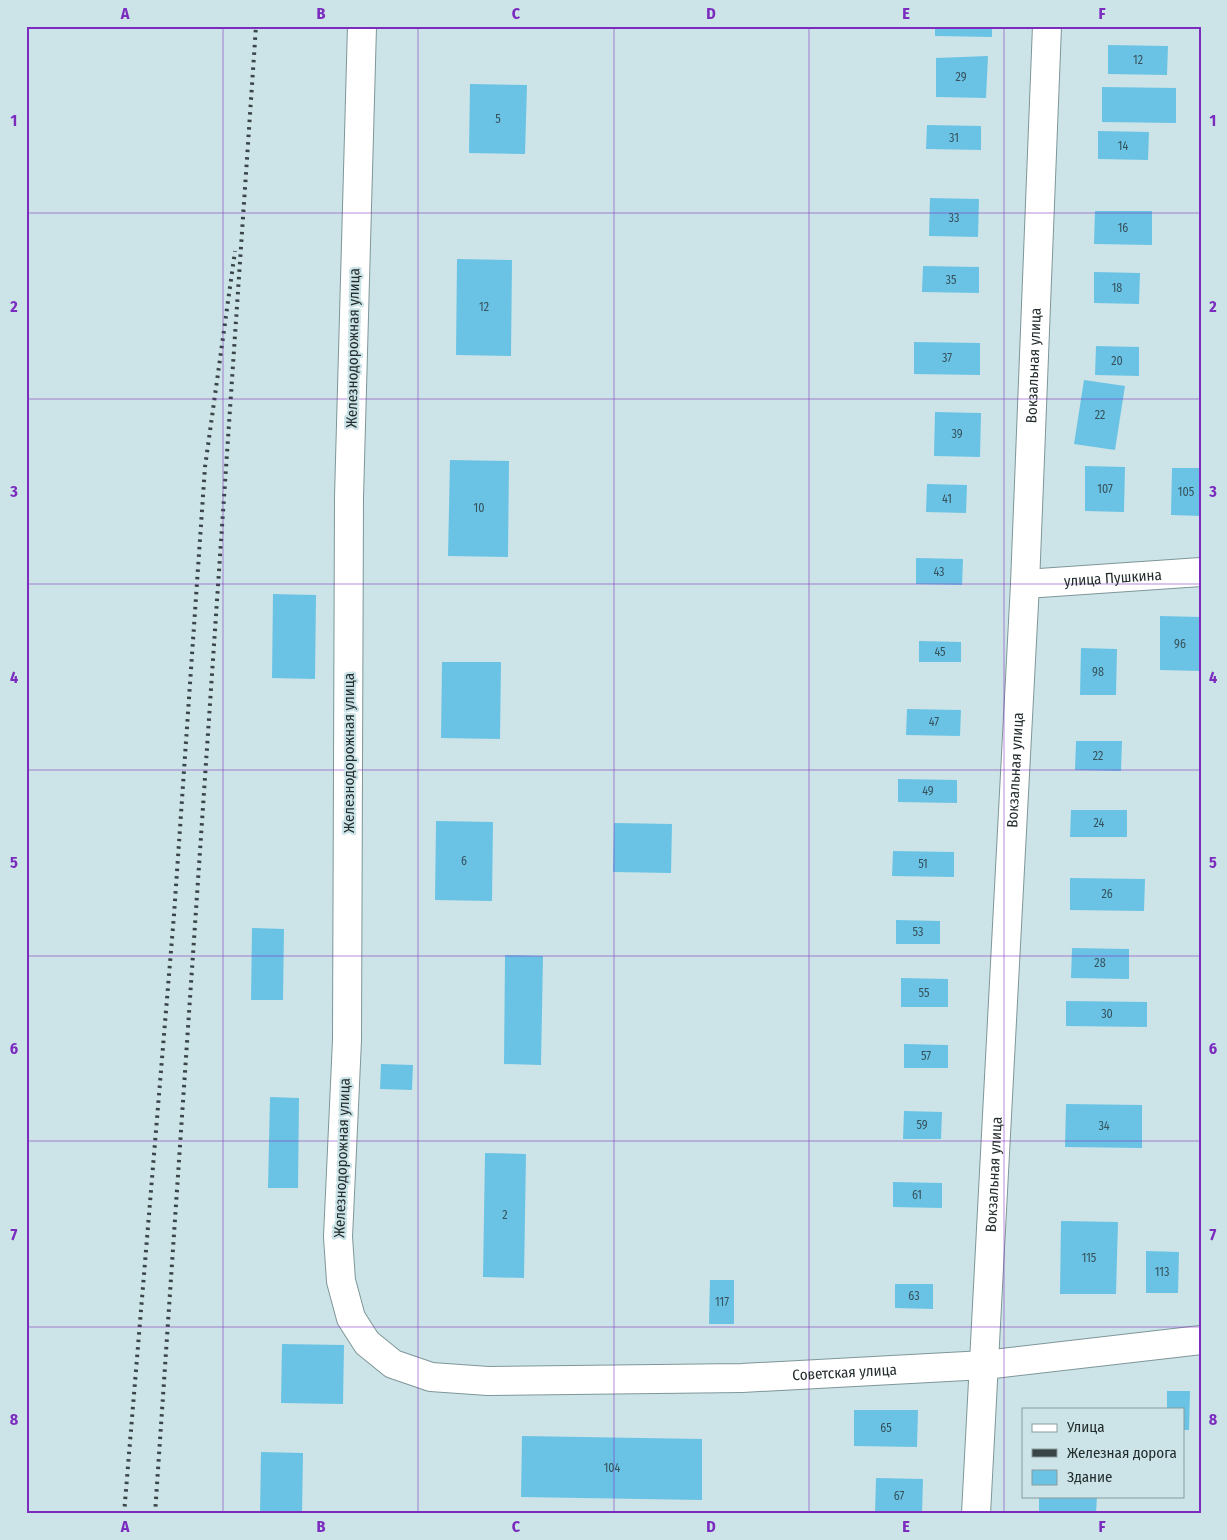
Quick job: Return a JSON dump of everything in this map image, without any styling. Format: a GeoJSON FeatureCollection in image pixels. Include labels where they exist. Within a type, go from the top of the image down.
{"type":"FeatureCollection","features":[{"type":"Feature","properties":{"kind":"street","name":"Железнодорожная улица"},"geometry":{"type":"LineString","coordinates":[[362,26],[350,497],[348,1040],[338,1237],[341,1281],[351,1318],[367,1342],[393,1364],[431,1377],[488,1381]]}},
{"type":"Feature","properties":{"kind":"street","name":"Вокзальная улица"},"geometry":{"type":"LineString","coordinates":[[976,1514],[1025,584],[1047,26]]}},
{"type":"Feature","properties":{"kind":"street","name":"улица Пушкина"},"geometry":{"type":"LineString","coordinates":[[1025,584],[1201,572]]}},
{"type":"Feature","properties":{"kind":"street","name":"Советская улица"},"geometry":{"type":"LineString","coordinates":[[488,1381],[742,1378],[985,1365],[1201,1340]]}},
{"type":"Feature","properties":{"kind":"building"},"geometry":{"type":"Polygon","coordinates":[[[935,26],[992,26],[992,37],[935,36],[935,26]]]}},
{"type":"Feature","properties":{"kind":"building"},"geometry":{"type":"Polygon","coordinates":[[[1108,45],[1168,46],[1167,75],[1108,74],[1108,45]]]}},
{"type":"Feature","properties":{"kind":"building"},"geometry":{"type":"Polygon","coordinates":[[[988,56],[986,98],[936,97],[936,58],[988,56]]]}},
{"type":"Feature","properties":{"kind":"building"},"geometry":{"type":"Polygon","coordinates":[[[470,84],[527,85],[525,154],[469,153],[470,84]]]}},
{"type":"Feature","properties":{"kind":"building"},"geometry":{"type":"Polygon","coordinates":[[[1102,87],[1176,88],[1176,123],[1102,122],[1102,87]]]}},
{"type":"Feature","properties":{"kind":"building"},"geometry":{"type":"Polygon","coordinates":[[[927,125],[981,126],[981,150],[926,149],[927,125]]]}},
{"type":"Feature","properties":{"kind":"building"},"geometry":{"type":"Polygon","coordinates":[[[1098,131],[1149,132],[1148,160],[1098,159],[1098,131]]]}},
{"type":"Feature","properties":{"kind":"building"},"geometry":{"type":"Polygon","coordinates":[[[930,198],[979,199],[978,237],[929,236],[930,198]]]}},
{"type":"Feature","properties":{"kind":"building"},"geometry":{"type":"Polygon","coordinates":[[[1095,211],[1152,211],[1152,245],[1094,244],[1095,211]]]}},
{"type":"Feature","properties":{"kind":"building"},"geometry":{"type":"Polygon","coordinates":[[[457,259],[512,260],[511,356],[456,355],[457,259]]]}},
{"type":"Feature","properties":{"kind":"building"},"geometry":{"type":"Polygon","coordinates":[[[923,266],[979,267],[979,293],[922,292],[923,266]]]}},
{"type":"Feature","properties":{"kind":"building"},"geometry":{"type":"Polygon","coordinates":[[[1094,272],[1140,273],[1139,304],[1094,303],[1094,272]]]}},
{"type":"Feature","properties":{"kind":"building"},"geometry":{"type":"Polygon","coordinates":[[[914,342],[980,343],[980,375],[914,374],[914,342]]]}},
{"type":"Feature","properties":{"kind":"building"},"geometry":{"type":"Polygon","coordinates":[[[1096,346],[1139,347],[1139,376],[1095,375],[1096,346]]]}},
{"type":"Feature","properties":{"kind":"building"},"geometry":{"type":"Polygon","coordinates":[[[1084,380],[1125,386],[1115,450],[1074,444],[1084,380]]]}},
{"type":"Feature","properties":{"kind":"building"},"geometry":{"type":"Polygon","coordinates":[[[935,412],[981,413],[980,457],[934,456],[935,412]]]}},
{"type":"Feature","properties":{"kind":"building"},"geometry":{"type":"Polygon","coordinates":[[[450,460],[509,461],[508,557],[448,556],[450,460]]]}},
{"type":"Feature","properties":{"kind":"building"},"geometry":{"type":"Polygon","coordinates":[[[1085,466],[1125,467],[1124,512],[1085,511],[1085,466]]]}},
{"type":"Feature","properties":{"kind":"building"},"geometry":{"type":"Polygon","coordinates":[[[1172,468],[1201,468],[1201,516],[1171,515],[1172,468]]]}},
{"type":"Feature","properties":{"kind":"building"},"geometry":{"type":"Polygon","coordinates":[[[927,484],[967,485],[966,513],[926,512],[927,484]]]}},
{"type":"Feature","properties":{"kind":"building"},"geometry":{"type":"Polygon","coordinates":[[[916,558],[963,559],[962,585],[916,584],[916,558]]]}},
{"type":"Feature","properties":{"kind":"building"},"geometry":{"type":"Polygon","coordinates":[[[273,594],[316,595],[315,679],[272,678],[273,594]]]}},
{"type":"Feature","properties":{"kind":"building"},"geometry":{"type":"Polygon","coordinates":[[[1160,616],[1201,617],[1201,671],[1160,670],[1160,616]]]}},
{"type":"Feature","properties":{"kind":"building"},"geometry":{"type":"Polygon","coordinates":[[[919,641],[961,642],[961,662],[919,662],[919,641]]]}},
{"type":"Feature","properties":{"kind":"building"},"geometry":{"type":"Polygon","coordinates":[[[1081,648],[1117,649],[1116,695],[1080,695],[1081,648]]]}},
{"type":"Feature","properties":{"kind":"building"},"geometry":{"type":"Polygon","coordinates":[[[442,662],[501,662],[500,739],[441,738],[442,662]]]}},
{"type":"Feature","properties":{"kind":"building"},"geometry":{"type":"Polygon","coordinates":[[[907,709],[961,710],[960,736],[906,735],[907,709]]]}},
{"type":"Feature","properties":{"kind":"building"},"geometry":{"type":"Polygon","coordinates":[[[1076,741],[1122,741],[1121,771],[1075,770],[1076,741]]]}},
{"type":"Feature","properties":{"kind":"building"},"geometry":{"type":"Polygon","coordinates":[[[898,779],[957,780],[957,803],[898,802],[898,779]]]}},
{"type":"Feature","properties":{"kind":"building"},"geometry":{"type":"Polygon","coordinates":[[[1071,810],[1127,810],[1127,837],[1070,837],[1071,810]]]}},
{"type":"Feature","properties":{"kind":"building"},"geometry":{"type":"Polygon","coordinates":[[[436,821],[493,822],[492,901],[435,900],[436,821]]]}},
{"type":"Feature","properties":{"kind":"building"},"geometry":{"type":"Polygon","coordinates":[[[614,823],[672,824],[671,873],[613,872],[614,823]]]}},
{"type":"Feature","properties":{"kind":"building"},"geometry":{"type":"Polygon","coordinates":[[[893,851],[954,852],[954,877],[892,876],[893,851]]]}},
{"type":"Feature","properties":{"kind":"building"},"geometry":{"type":"Polygon","coordinates":[[[1070,878],[1145,879],[1144,911],[1070,910],[1070,878]]]}},
{"type":"Feature","properties":{"kind":"building"},"geometry":{"type":"Polygon","coordinates":[[[896,920],[940,921],[940,944],[896,944],[896,920]]]}},
{"type":"Feature","properties":{"kind":"building"},"geometry":{"type":"Polygon","coordinates":[[[252,928],[284,929],[283,1000],[251,1000],[252,928]]]}},
{"type":"Feature","properties":{"kind":"building"},"geometry":{"type":"Polygon","coordinates":[[[1072,948],[1129,949],[1129,979],[1071,978],[1072,948]]]}},
{"type":"Feature","properties":{"kind":"building"},"geometry":{"type":"Polygon","coordinates":[[[505,955],[543,956],[541,1065],[504,1064],[505,955]]]}},
{"type":"Feature","properties":{"kind":"building"},"geometry":{"type":"Polygon","coordinates":[[[901,978],[948,979],[948,1007],[901,1007],[901,978]]]}},
{"type":"Feature","properties":{"kind":"building"},"geometry":{"type":"Polygon","coordinates":[[[1066,1001],[1147,1002],[1147,1027],[1066,1026],[1066,1001]]]}},
{"type":"Feature","properties":{"kind":"building"},"geometry":{"type":"Polygon","coordinates":[[[904,1044],[948,1045],[948,1068],[904,1068],[904,1044]]]}},
{"type":"Feature","properties":{"kind":"building"},"geometry":{"type":"Polygon","coordinates":[[[381,1064],[413,1065],[412,1090],[380,1089],[381,1064]]]}},
{"type":"Feature","properties":{"kind":"building"},"geometry":{"type":"Polygon","coordinates":[[[270,1097],[299,1098],[298,1188],[268,1188],[270,1097]]]}},
{"type":"Feature","properties":{"kind":"building"},"geometry":{"type":"Polygon","coordinates":[[[1066,1104],[1142,1105],[1142,1148],[1065,1147],[1066,1104]]]}},
{"type":"Feature","properties":{"kind":"building"},"geometry":{"type":"Polygon","coordinates":[[[904,1111],[942,1112],[941,1139],[903,1139],[904,1111]]]}},
{"type":"Feature","properties":{"kind":"building"},"geometry":{"type":"Polygon","coordinates":[[[485,1153],[526,1154],[524,1278],[483,1277],[485,1153]]]}},
{"type":"Feature","properties":{"kind":"building"},"geometry":{"type":"Polygon","coordinates":[[[893,1182],[942,1183],[942,1208],[893,1207],[893,1182]]]}},
{"type":"Feature","properties":{"kind":"building"},"geometry":{"type":"Polygon","coordinates":[[[1061,1221],[1118,1222],[1116,1294],[1060,1294],[1061,1221]]]}},
{"type":"Feature","properties":{"kind":"building"},"geometry":{"type":"Polygon","coordinates":[[[1146,1251],[1179,1252],[1178,1293],[1146,1293],[1146,1251]]]}},
{"type":"Feature","properties":{"kind":"building"},"geometry":{"type":"Polygon","coordinates":[[[710,1280],[734,1280],[734,1324],[709,1324],[710,1280]]]}},
{"type":"Feature","properties":{"kind":"building"},"geometry":{"type":"Polygon","coordinates":[[[895,1284],[933,1284],[933,1309],[895,1308],[895,1284]]]}},
{"type":"Feature","properties":{"kind":"building"},"geometry":{"type":"Polygon","coordinates":[[[282,1344],[344,1345],[343,1404],[281,1403],[282,1344]]]}},
{"type":"Feature","properties":{"kind":"building"},"geometry":{"type":"Polygon","coordinates":[[[1167,1391],[1190,1391],[1189,1430],[1184,1430],[1184,1408],[1167,1408],[1167,1391]]]}},
{"type":"Feature","properties":{"kind":"building"},"geometry":{"type":"Polygon","coordinates":[[[854,1410],[918,1410],[917,1447],[854,1446],[854,1410]]]}},
{"type":"Feature","properties":{"kind":"building"},"geometry":{"type":"Polygon","coordinates":[[[522,1436],[702,1439],[702,1500],[521,1497],[522,1436]]]}},
{"type":"Feature","properties":{"kind":"building"},"geometry":{"type":"Polygon","coordinates":[[[261,1452],[303,1453],[302,1514],[260,1514],[261,1452]]]}},
{"type":"Feature","properties":{"kind":"building"},"geometry":{"type":"Polygon","coordinates":[[[876,1478],[923,1479],[922,1514],[875,1514],[876,1478]]]}},
{"type":"Feature","properties":{"kind":"building"},"geometry":{"type":"Polygon","coordinates":[[[1039,1498],[1097,1498],[1096,1514],[1039,1514],[1039,1498]]]}},
{"type":"Feature","properties":{"kind":"railway"},"geometry":{"type":"LineString","coordinates":[[155,1514],[256,26]]}},
{"type":"Feature","properties":{"kind":"railway"},"geometry":{"type":"LineString","coordinates":[[124,1514],[174,915],[205,467],[235,251]]}}]}
